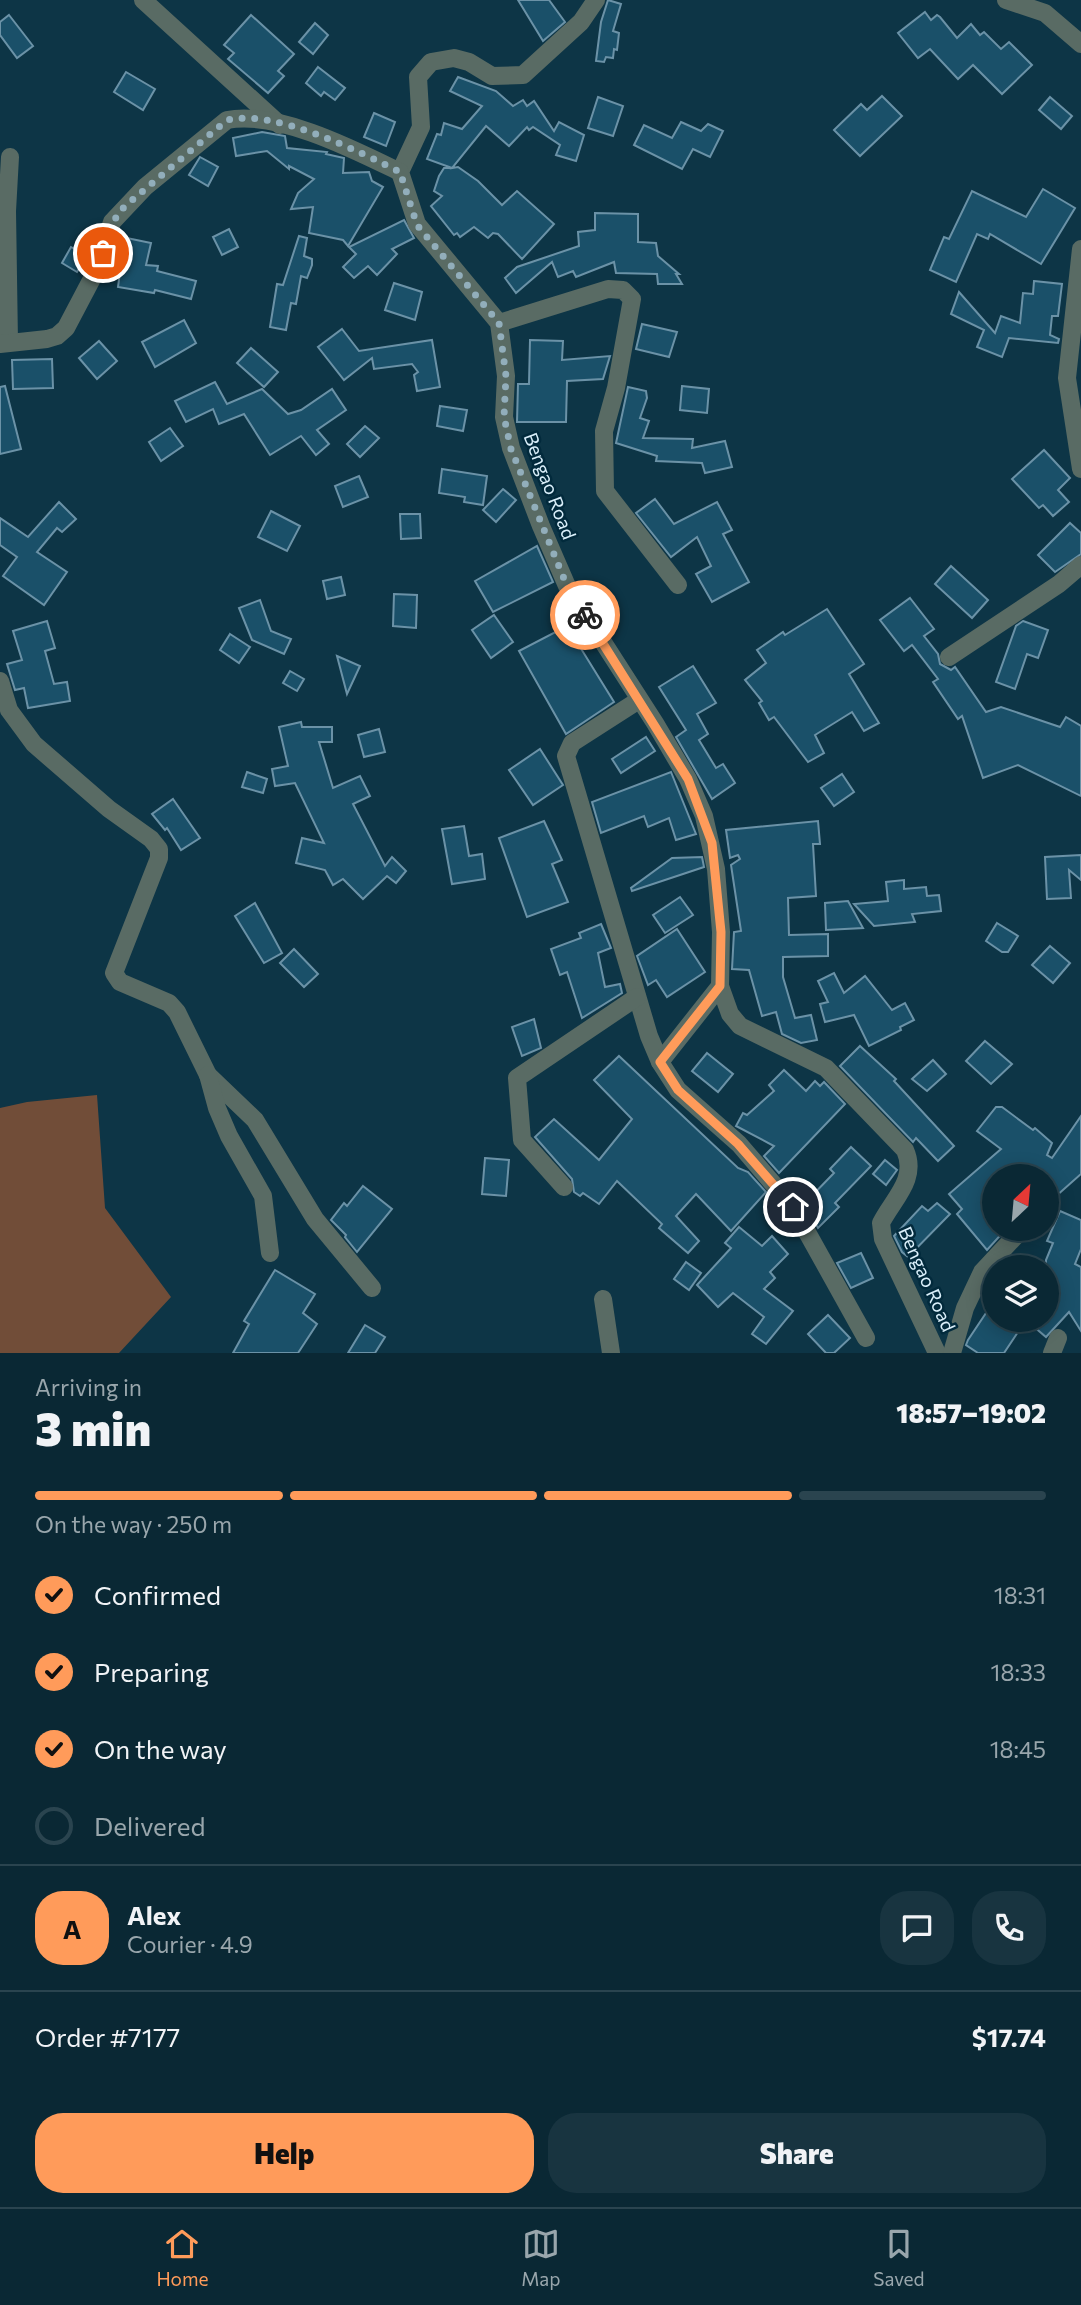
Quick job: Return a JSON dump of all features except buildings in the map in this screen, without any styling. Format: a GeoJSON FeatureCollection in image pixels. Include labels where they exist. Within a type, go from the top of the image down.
{"type":"FeatureCollection","features":[{"type":"Feature","properties":{"kind":"street"},"geometry":{"type":"LineString","coordinates":[[143,0],[280,125]]}},
{"type":"Feature","properties":{"kind":"street"},"geometry":{"type":"LineString","coordinates":[[596,0],[581,22],[523,75],[492,76],[469,62],[454,58],[431,62],[418,77],[421,127],[400,172],[417,225],[499,323],[608,289],[623,290],[632,299],[616,388],[604,431],[602,454],[605,491],[678,585]]}},
{"type":"Feature","properties":{"kind":"street"},"geometry":{"type":"LineString","coordinates":[[1006,0],[1045,13],[1081,44]]}},
{"type":"Feature","properties":{"kind":"street"},"geometry":{"type":"LineString","coordinates":[[10,157],[4,343],[47,339],[57,336],[66,328],[96,271],[112,222],[145,187],[227,120],[243,117],[280,125],[351,149],[400,172]]}},
{"type":"Feature","properties":{"kind":"street"},"geometry":{"type":"LineString","coordinates":[[1081,249],[1067,378],[1081,469]]}},
{"type":"Feature","properties":{"kind":"street","name":"Bengao Road"},"geometry":{"type":"LineString","coordinates":[[499,323],[506,376],[504,417],[511,449],[567,586],[688,779],[712,843],[721,932],[720,986],[730,1014],[740,1026],[826,1068],[905,1150],[911,1163],[908,1180],[881,1223],[882,1231],[937,1353]]}},
{"type":"Feature","properties":{"kind":"street"},"geometry":{"type":"LineString","coordinates":[[949,657],[1059,584],[1081,565]]}},
{"type":"Feature","properties":{"kind":"street"},"geometry":{"type":"LineString","coordinates":[[0,681],[4,713],[34,744],[109,809],[151,839],[159,849],[159,858],[114,973],[120,982],[169,1003],[177,1012],[208,1075],[229,1136],[263,1196],[270,1253]]}},
{"type":"Feature","properties":{"kind":"street"},"geometry":{"type":"LineString","coordinates":[[639,700],[572,743],[566,756],[637,997],[660,1062],[678,1090],[738,1144],[793,1207],[866,1338]]}},
{"type":"Feature","properties":{"kind":"street"},"geometry":{"type":"LineString","coordinates":[[660,1062],[720,986]]}},
{"type":"Feature","properties":{"kind":"street"},"geometry":{"type":"LineString","coordinates":[[564,1187],[522,1140],[517,1078],[637,997]]}},
{"type":"Feature","properties":{"kind":"street"},"geometry":{"type":"LineString","coordinates":[[208,1075],[255,1120],[315,1219],[372,1288]]}},
{"type":"Feature","properties":{"kind":"street"},"geometry":{"type":"LineString","coordinates":[[952,1353],[965,1308],[982,1272],[1011,1241]]}},
{"type":"Feature","properties":{"kind":"street"},"geometry":{"type":"LineString","coordinates":[[603,1299],[611,1353]]}},
{"type":"Feature","properties":{"kind":"shaded area"},"geometry":{"type":"Polygon","coordinates":[[[97,1095],[105,1208],[171,1297],[119,1353],[0,1353],[0,1108],[27,1102],[97,1095]]]}},
{"type":"Feature","properties":{"kind":"way so far"},"geometry":{"type":"LineString","coordinates":[[103,253],[104,240],[112,222],[124,207],[207,134],[227,120],[243,117],[320,137],[400,172],[417,225],[499,323],[506,376],[504,417],[511,449],[567,586],[585,615]]}},
{"type":"Feature","properties":{"kind":"route"},"geometry":{"type":"LineString","coordinates":[[585,615],[688,779],[712,843],[721,932],[720,986],[660,1062],[678,1090],[738,1144],[793,1207]]}}]}
